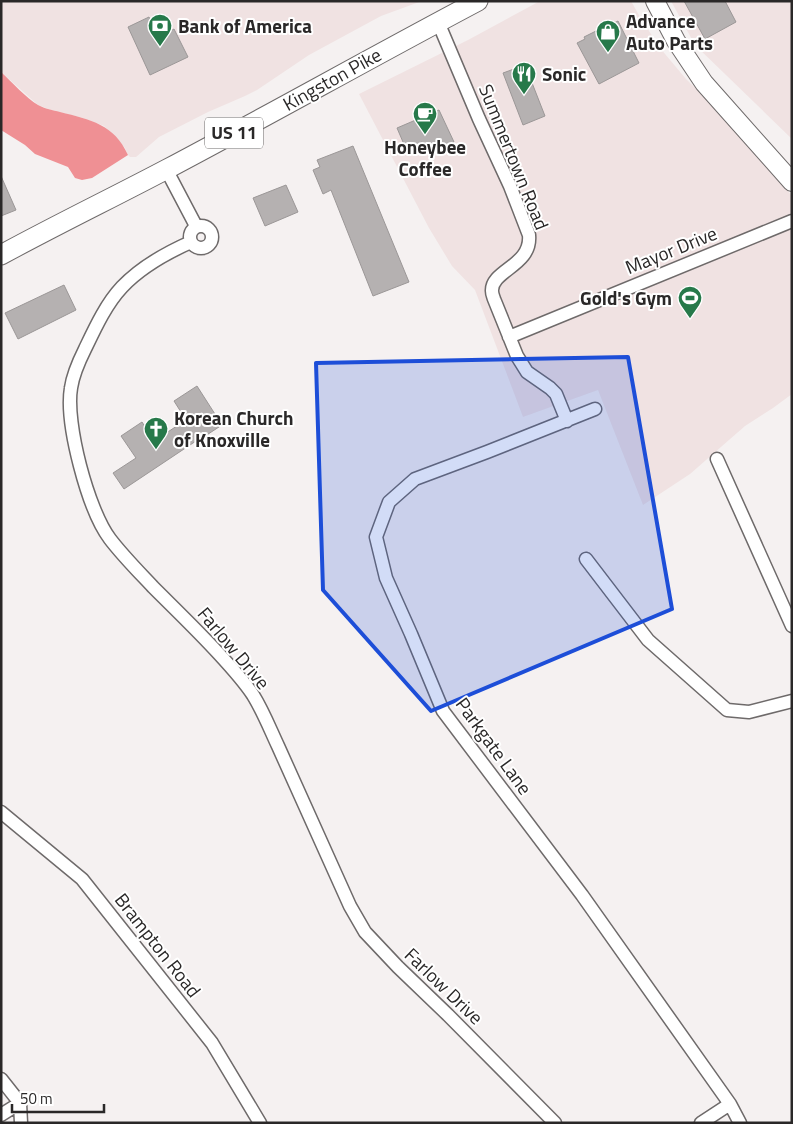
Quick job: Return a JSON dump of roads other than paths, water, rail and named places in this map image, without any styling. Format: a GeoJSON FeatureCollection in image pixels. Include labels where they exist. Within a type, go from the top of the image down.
{"type":"FeatureCollection","features":[{"type":"Feature","properties":{"kind":"main road","name":"Kingston Pike"},"geometry":{"type":"LineString","coordinates":[[1,255],[53,226],[166,169],[478,1]]}},
{"type":"Feature","properties":{"kind":"street"},"geometry":{"type":"LineString","coordinates":[[655,1],[676,41],[704,83],[792,182]]}},
{"type":"Feature","properties":{"kind":"street","name":"Summertown Road"},"geometry":{"type":"LineString","coordinates":[[438,22],[478,119],[510,186],[529,235],[530,241],[524,255],[494,281],[492,291],[517,356],[527,372],[556,394],[567,421]]}},
{"type":"Feature","properties":{"kind":"street","name":"Farlow Drive"},"geometry":{"type":"LineString","coordinates":[[166,169],[196,226],[209,229],[212,239],[208,245],[202,248],[194,246],[191,242],[165,254],[121,288],[97,324],[74,374],[70,402],[74,438],[94,510],[108,537],[127,560],[199,632],[252,694],[274,737],[350,906],[365,932],[398,968],[462,1029],[555,1123]]}},
{"type":"Feature","properties":{"kind":"street","name":"Mayor Drive"},"geometry":{"type":"LineString","coordinates":[[509,337],[792,221]]}},
{"type":"Feature","properties":{"kind":"street"},"geometry":{"type":"LineString","coordinates":[[191,242],[190,232],[196,226]]}},
{"type":"Feature","properties":{"kind":"street","name":"Parkgate Lane"},"geometry":{"type":"LineString","coordinates":[[595,409],[415,479],[389,502],[376,537],[386,578],[443,711],[582,895],[730,1104],[740,1123]]}},
{"type":"Feature","properties":{"kind":"street"},"geometry":{"type":"LineString","coordinates":[[717,459],[792,626]]}},
{"type":"Feature","properties":{"kind":"street"},"geometry":{"type":"LineString","coordinates":[[586,558],[648,640],[727,710],[749,712],[792,701]]}},
{"type":"Feature","properties":{"kind":"street","name":"Brampton Road"},"geometry":{"type":"LineString","coordinates":[[1,812],[82,880],[212,1044],[260,1123]]}},
{"type":"Feature","properties":{"kind":"street"},"geometry":{"type":"LineString","coordinates":[[1,1079],[20,1103],[21,1123]]}},
{"type":"Feature","properties":{"kind":"street"},"geometry":{"type":"LineString","coordinates":[[1,1115],[20,1103]]}},
{"type":"Feature","properties":{"kind":"street"},"geometry":{"type":"LineString","coordinates":[[701,1123],[730,1104]]}},
{"type":"Feature","properties":{"kind":"place","name":"Bank of America"},"geometry":{"type":"Point","coordinates":[160,47]}},
{"type":"Feature","properties":{"kind":"place","name":"Advance Auto Parts"},"geometry":{"type":"Point","coordinates":[608,53]}},
{"type":"Feature","properties":{"kind":"place","name":"Sonic"},"geometry":{"type":"Point","coordinates":[524,95]}},
{"type":"Feature","properties":{"kind":"place","name":"Honeybee Coffee"},"geometry":{"type":"Point","coordinates":[425,135]}},
{"type":"Feature","properties":{"kind":"place","name":"Gold's Gym"},"geometry":{"type":"Point","coordinates":[690,319]}},
{"type":"Feature","properties":{"kind":"place","name":"Korean Church of Knoxville"},"geometry":{"type":"Point","coordinates":[156,450]}}]}
